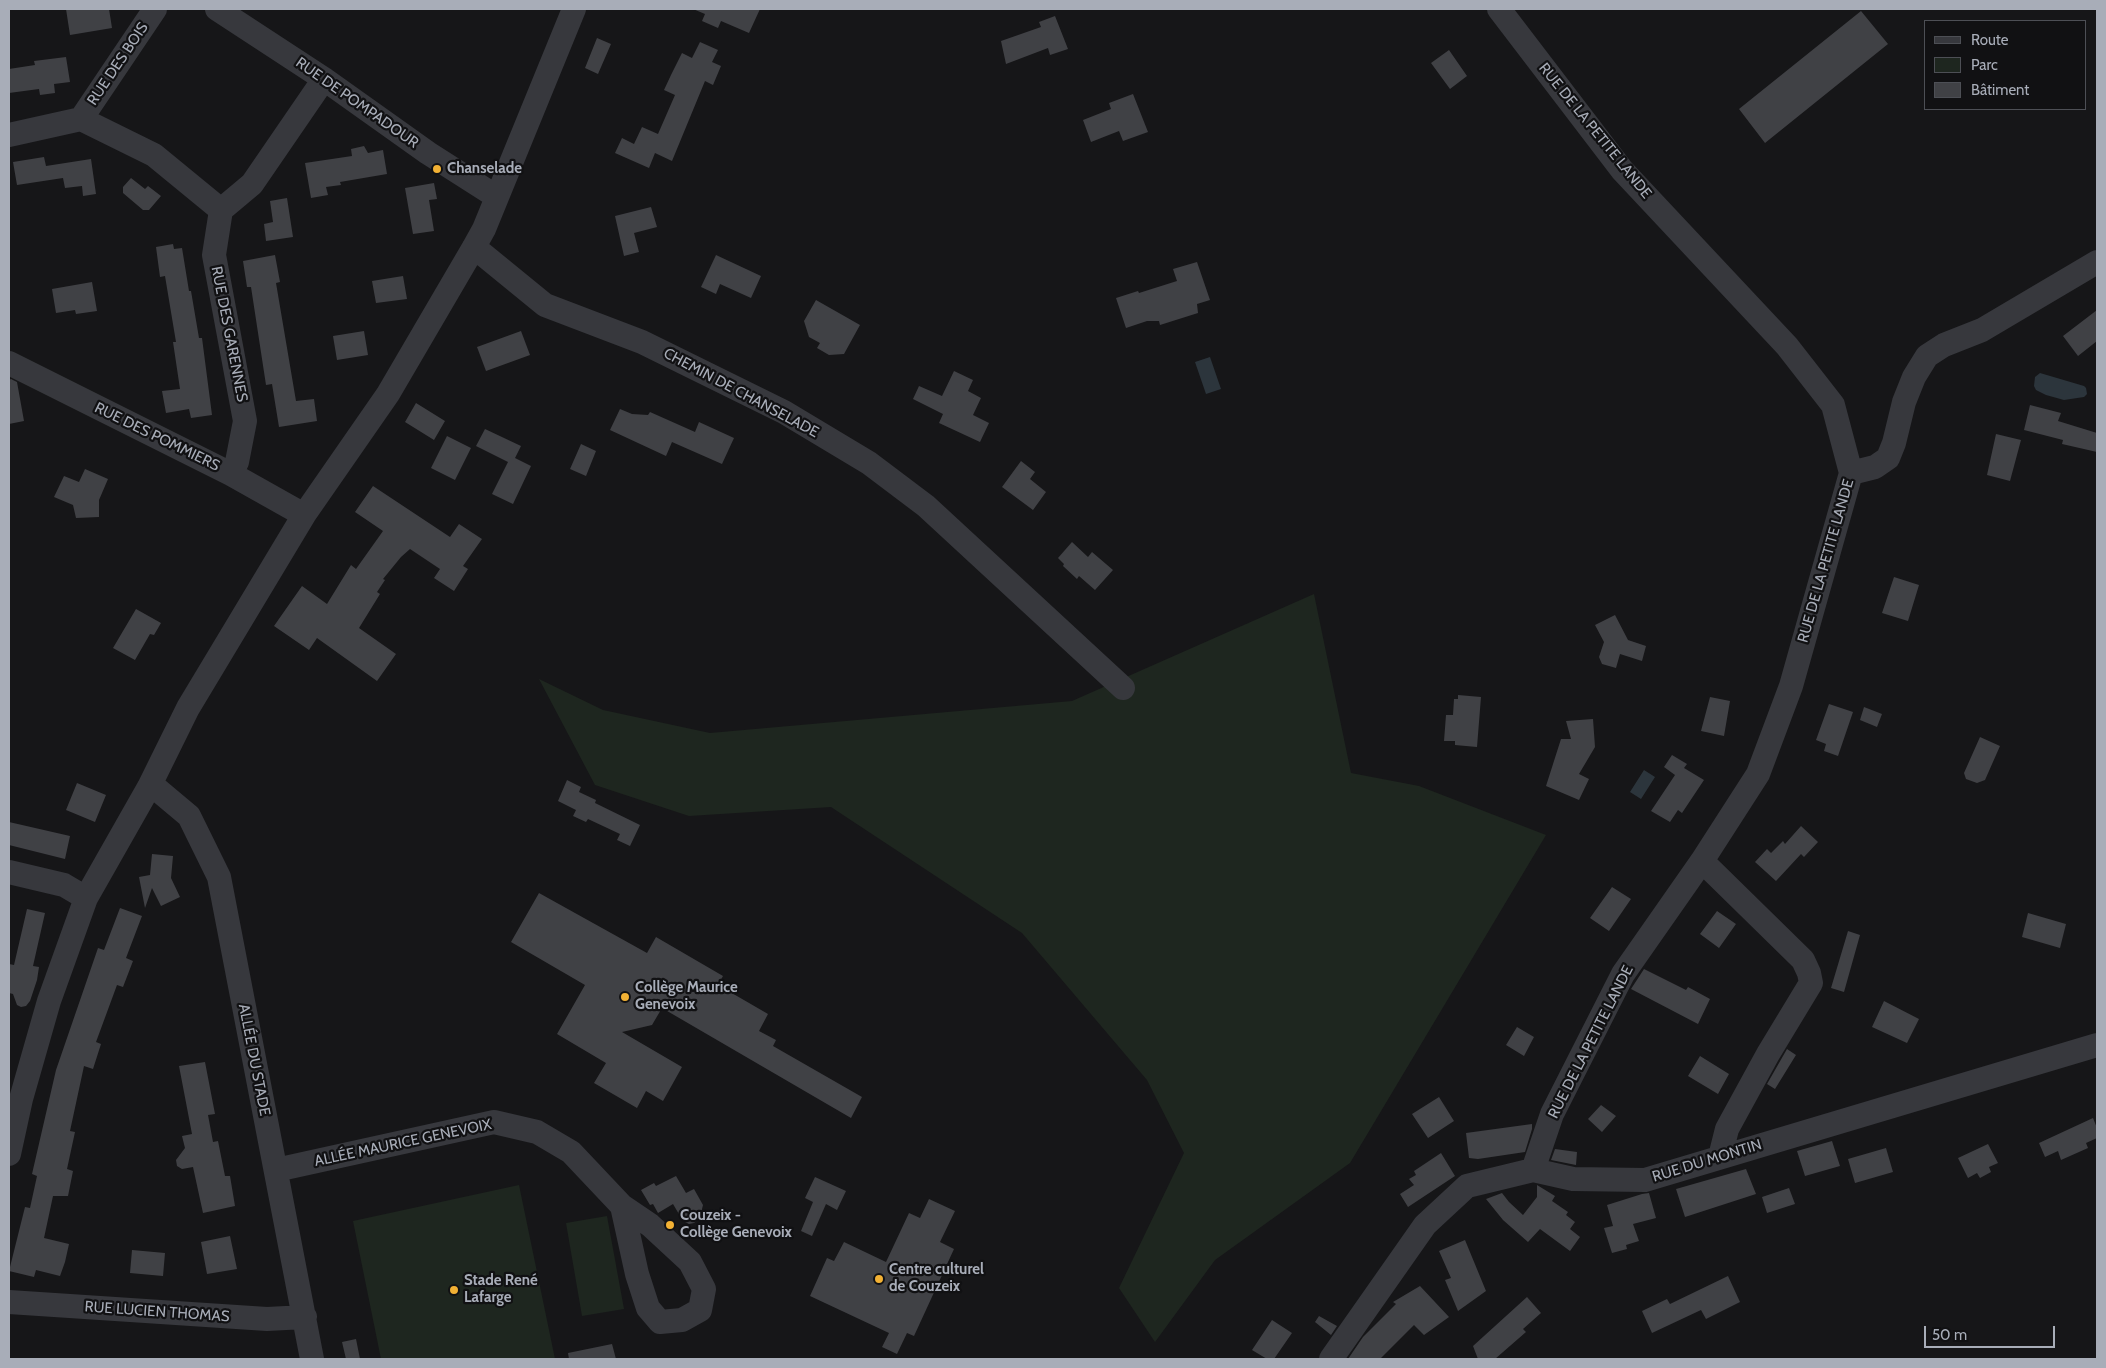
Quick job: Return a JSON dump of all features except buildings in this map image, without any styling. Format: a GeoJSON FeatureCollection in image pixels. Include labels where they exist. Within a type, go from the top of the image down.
{"type":"FeatureCollection","features":[{"type":"Feature","properties":{"kind":"street","name":"RUE DES BOIS"},"geometry":{"type":"LineString","coordinates":[[81,119],[156,9]]}},
{"type":"Feature","properties":{"kind":"street","name":"RUE DE POMPADOUR"},"geometry":{"type":"LineString","coordinates":[[217,9],[324,79],[428,153],[497,197]]}},
{"type":"Feature","properties":{"kind":"street"},"geometry":{"type":"LineString","coordinates":[[9,1154],[22,1099],[50,1001],[86,898],[149,787],[188,708],[304,514],[388,394],[474,247],[497,197],[574,9]]}},
{"type":"Feature","properties":{"kind":"street","name":"RUE DE LA PETITE LANDE"},"geometry":{"type":"LineString","coordinates":[[1499,9],[1622,170],[1787,346],[1833,405],[1851,473],[1791,686],[1758,774],[1702,861],[1623,974],[1552,1114],[1534,1170]]}},
{"type":"Feature","properties":{"kind":"street"},"geometry":{"type":"LineString","coordinates":[[221,210],[252,184],[324,79]]}},
{"type":"Feature","properties":{"kind":"street","name":"RUE DES BOIS"},"geometry":{"type":"LineString","coordinates":[[9,135],[81,119],[154,154],[221,210]]}},
{"type":"Feature","properties":{"kind":"street","name":"RUE DES GARENNES"},"geometry":{"type":"LineString","coordinates":[[221,210],[214,255],[245,421],[237,462],[231,474]]}},
{"type":"Feature","properties":{"kind":"street","name":"CHEMIN DE CHANSELADE"},"geometry":{"type":"LineString","coordinates":[[474,247],[545,305],[642,342],[784,412],[869,464],[926,506],[1123,688]]}},
{"type":"Feature","properties":{"kind":"street"},"geometry":{"type":"LineString","coordinates":[[1851,473],[1875,467],[1888,458],[1894,443],[1904,402],[1914,377],[1927,356],[1944,345],[1982,330],[2097,262]]}},
{"type":"Feature","properties":{"kind":"street","name":"RUE DES POMMIERS"},"geometry":{"type":"LineString","coordinates":[[9,363],[231,474],[304,514]]}},
{"type":"Feature","properties":{"kind":"street","name":"ALLÉE DU STADE"},"geometry":{"type":"LineString","coordinates":[[149,787],[158,790],[189,816],[219,877],[312,1359]]}},
{"type":"Feature","properties":{"kind":"street"},"geometry":{"type":"LineString","coordinates":[[1702,861],[1803,960],[1809,973],[1810,983],[1727,1129],[1720,1157]]}},
{"type":"Feature","properties":{"kind":"street"},"geometry":{"type":"LineString","coordinates":[[9,872],[64,885],[86,898]]}},
{"type":"Feature","properties":{"kind":"street","name":"RUE DU MONTIN"},"geometry":{"type":"LineString","coordinates":[[1331,1359],[1425,1225],[1467,1186],[1534,1170],[1573,1179],[1645,1180],[2097,1045]]}},
{"type":"Feature","properties":{"kind":"street","name":"ALLÉE MAURICE GENEVOIX"},"geometry":{"type":"LineString","coordinates":[[276,1170],[494,1122],[537,1132],[570,1152],[622,1206],[650,1225],[690,1262],[704,1289],[700,1310],[682,1320],[660,1322],[648,1308],[637,1274],[622,1206]]}},
{"type":"Feature","properties":{"kind":"street","name":"RUE LUCIEN THOMAS"},"geometry":{"type":"LineString","coordinates":[[9,1302],[267,1319],[304,1316]]}},
{"type":"Feature","properties":{"kind":"green space"},"geometry":{"type":"Polygon","coordinates":[[[1314,594],[1351,773],[1419,786],[1546,835],[1350,1163],[1215,1260],[1155,1342],[1119,1288],[1184,1153],[1147,1080],[1022,933],[831,807],[689,816],[595,785],[539,679],[603,710],[710,733],[1072,701],[1314,594]]]}},
{"type":"Feature","properties":{"kind":"green space","name":"Stade René Lafarge"},"geometry":{"type":"Polygon","coordinates":[[[519,1185],[555,1359],[381,1359],[353,1221],[519,1185]]]}},
{"type":"Feature","properties":{"kind":"green space"},"geometry":{"type":"Polygon","coordinates":[[[607,1216],[624,1309],[582,1316],[566,1223],[607,1216]]]}},
{"type":"Feature","properties":{"kind":"shaded area"},"geometry":{"type":"Polygon","coordinates":[[[1210,357],[1221,389],[1206,394],[1195,362],[1210,357]]]}},
{"type":"Feature","properties":{"kind":"shaded area"},"geometry":{"type":"Polygon","coordinates":[[[2040,373],[2084,386],[2087,394],[2084,397],[2064,400],[2046,395],[2036,390],[2034,386],[2035,377],[2040,373]]]}},
{"type":"Feature","properties":{"kind":"shaded area"},"geometry":{"type":"Polygon","coordinates":[[[1644,770],[1655,777],[1641,799],[1630,792],[1644,770]]]}},
{"type":"Feature","properties":{"kind":"place","name":"Chanselade"},"geometry":{"type":"Point","coordinates":[437,169]}},
{"type":"Feature","properties":{"kind":"place","name":"Collège Maurice Genevoix"},"geometry":{"type":"Point","coordinates":[625,997]}},
{"type":"Feature","properties":{"kind":"place","name":"Couzeix - Collège Genevoix"},"geometry":{"type":"Point","coordinates":[670,1225]}},
{"type":"Feature","properties":{"kind":"place","name":"Centre culturel de Couzeix"},"geometry":{"type":"Point","coordinates":[879,1279]}},
{"type":"Feature","properties":{"kind":"place","name":"Stade René Lafarge"},"geometry":{"type":"Point","coordinates":[454,1290]}}]}
